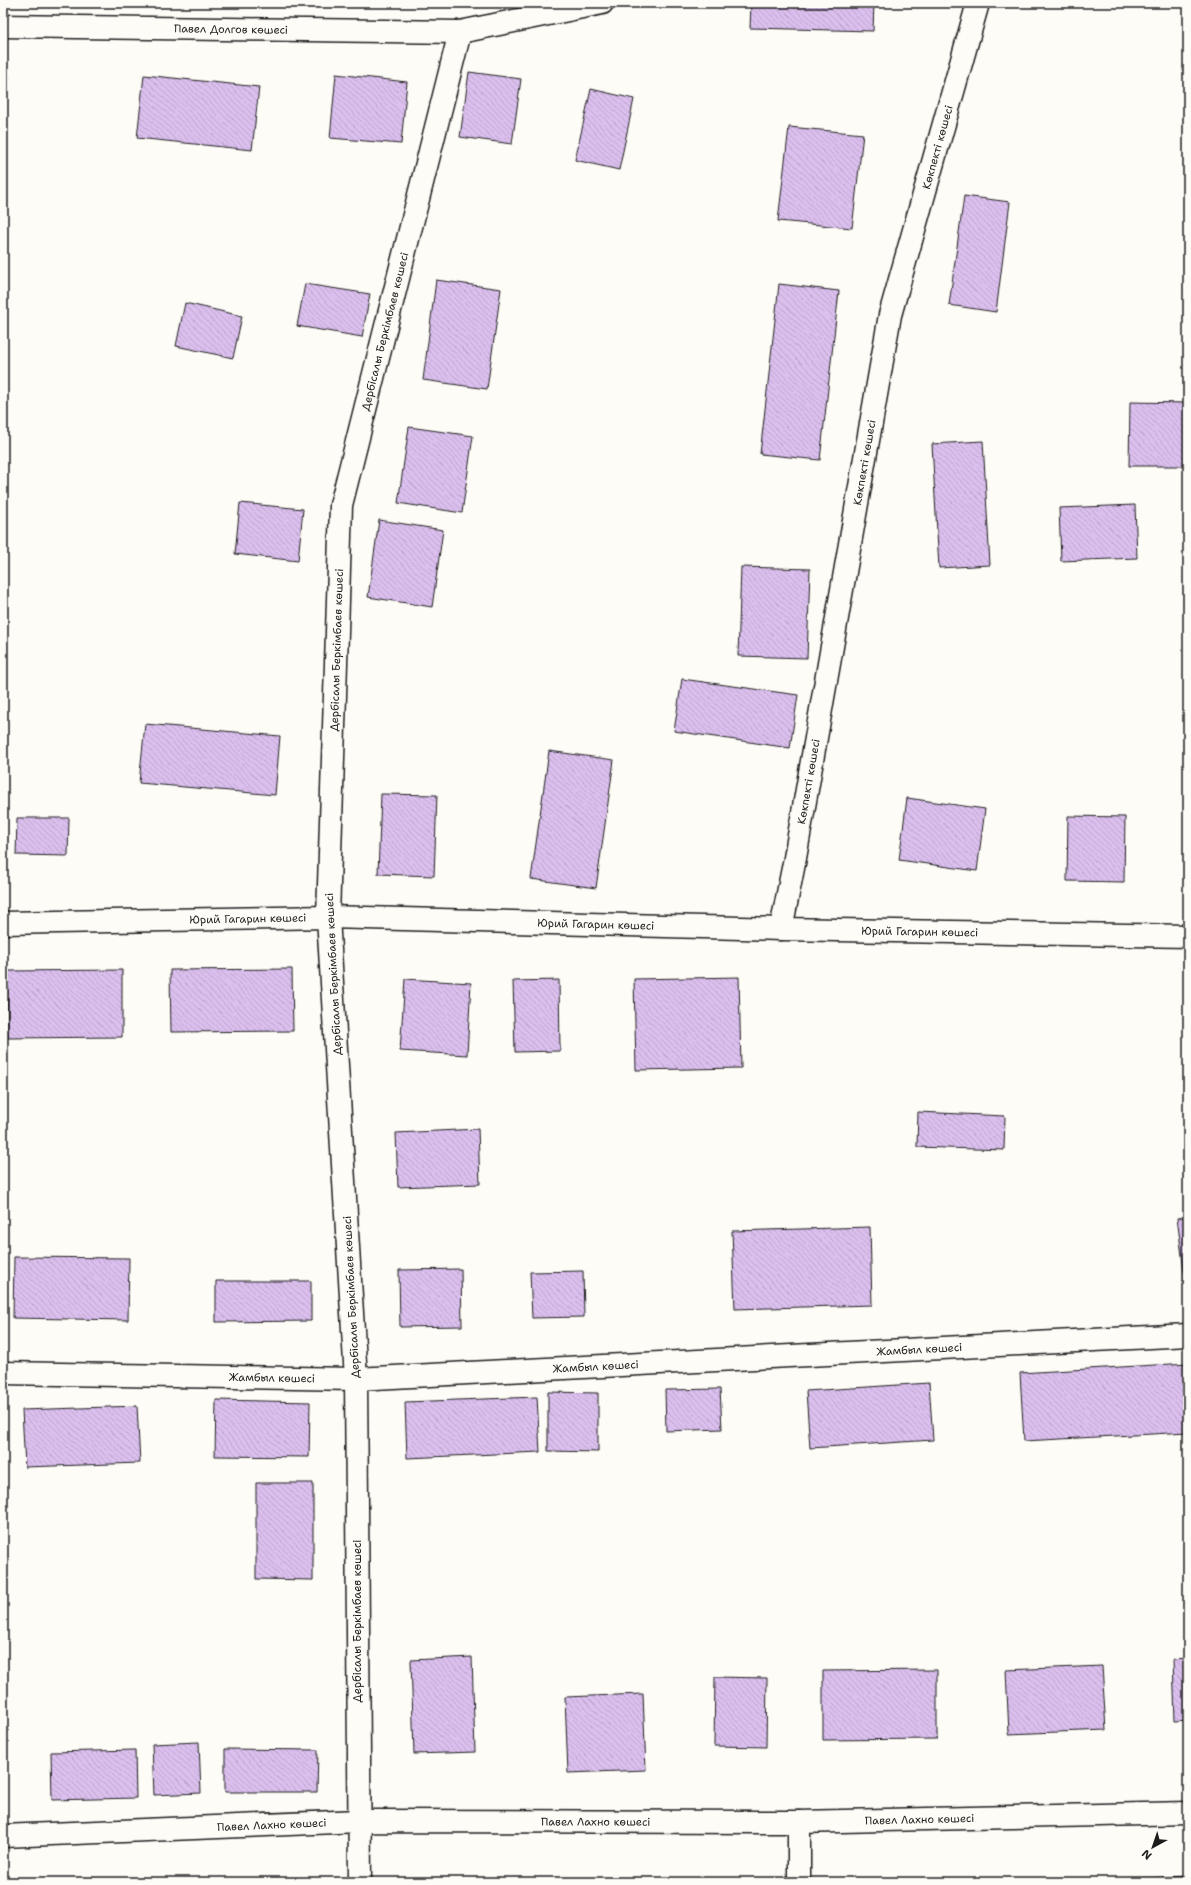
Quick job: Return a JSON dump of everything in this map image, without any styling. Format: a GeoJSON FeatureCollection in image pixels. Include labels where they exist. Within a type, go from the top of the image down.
{"type":"FeatureCollection","features":[{"type":"Feature","properties":{"kind":"street","name":"Павел Долгов көшесі"},"geometry":{"type":"LineString","coordinates":[[3,26],[460,32],[602,3]]}},
{"type":"Feature","properties":{"kind":"street","name":"Көкпекті көшесі"},"geometry":{"type":"LineString","coordinates":[[781,929],[795,858],[890,315],[978,3]]}},
{"type":"Feature","properties":{"kind":"street","name":"Дербісалы Беркімбаев көшесі"},"geometry":{"type":"LineString","coordinates":[[360,1882],[358,1821],[356,1379],[328,917],[341,505],[460,32]]}},
{"type":"Feature","properties":{"kind":"street","name":"Юрий Гагарин көшесі"},"geometry":{"type":"LineString","coordinates":[[3,923],[328,917],[781,929],[1188,936]]}},
{"type":"Feature","properties":{"kind":"street","name":"Жамбыл көшесі"},"geometry":{"type":"LineString","coordinates":[[3,1373],[356,1379],[1188,1335]]}},
{"type":"Feature","properties":{"kind":"street","name":"Павел Лахно көшесі"},"geometry":{"type":"LineString","coordinates":[[3,1836],[358,1821],[798,1822],[1188,1814]]}},
{"type":"Feature","properties":{"kind":"street"},"geometry":{"type":"LineString","coordinates":[[798,1822],[799,1882]]}},
{"type":"Feature","properties":{"kind":"building"},"geometry":{"type":"Polygon","coordinates":[[[751,3],[874,3],[873,31],[750,28],[751,3]]]}},
{"type":"Feature","properties":{"kind":"building"},"geometry":{"type":"Polygon","coordinates":[[[469,72],[521,79],[512,144],[460,137],[469,72]]]}},
{"type":"Feature","properties":{"kind":"building"},"geometry":{"type":"Polygon","coordinates":[[[336,74],[407,82],[401,144],[330,138],[336,74]]]}},
{"type":"Feature","properties":{"kind":"building"},"geometry":{"type":"Polygon","coordinates":[[[3,75],[9,76],[3,112],[3,75]]]}},
{"type":"Feature","properties":{"kind":"building"},"geometry":{"type":"Polygon","coordinates":[[[144,75],[259,87],[252,150],[137,138],[144,75]]]}},
{"type":"Feature","properties":{"kind":"building"},"geometry":{"type":"Polygon","coordinates":[[[591,89],[634,99],[619,170],[575,160],[591,89]]]}},
{"type":"Feature","properties":{"kind":"building"},"geometry":{"type":"Polygon","coordinates":[[[789,127],[863,134],[852,228],[778,221],[789,127]]]}},
{"type":"Feature","properties":{"kind":"building"},"geometry":{"type":"Polygon","coordinates":[[[964,196],[1010,202],[996,312],[949,305],[964,196]]]}},
{"type":"Feature","properties":{"kind":"building"},"geometry":{"type":"Polygon","coordinates":[[[436,280],[501,289],[487,389],[423,380],[436,280]]]}},
{"type":"Feature","properties":{"kind":"building"},"geometry":{"type":"Polygon","coordinates":[[[305,284],[370,294],[362,337],[297,326],[305,284]]]}},
{"type":"Feature","properties":{"kind":"building"},"geometry":{"type":"Polygon","coordinates":[[[779,284],[839,291],[820,460],[760,454],[779,284]]]}},
{"type":"Feature","properties":{"kind":"building"},"geometry":{"type":"Polygon","coordinates":[[[185,303],[242,316],[233,358],[176,346],[185,303]]]}},
{"type":"Feature","properties":{"kind":"building"},"geometry":{"type":"Polygon","coordinates":[[[1130,402],[1188,403],[1188,466],[1129,466],[1130,402]]]}},
{"type":"Feature","properties":{"kind":"building"},"geometry":{"type":"Polygon","coordinates":[[[409,427],[473,436],[462,513],[398,503],[409,427]]]}},
{"type":"Feature","properties":{"kind":"building"},"geometry":{"type":"Polygon","coordinates":[[[983,441],[990,565],[939,568],[932,444],[983,441]]]}},
{"type":"Feature","properties":{"kind":"building"},"geometry":{"type":"Polygon","coordinates":[[[240,503],[303,509],[298,561],[235,554],[240,503]]]}},
{"type":"Feature","properties":{"kind":"building"},"geometry":{"type":"Polygon","coordinates":[[[1135,505],[1137,558],[1061,561],[1059,508],[1135,505]]]}},
{"type":"Feature","properties":{"kind":"building"},"geometry":{"type":"Polygon","coordinates":[[[379,520],[443,530],[432,607],[368,597],[379,520]]]}},
{"type":"Feature","properties":{"kind":"building"},"geometry":{"type":"Polygon","coordinates":[[[741,567],[810,569],[807,658],[738,656],[741,567]]]}},
{"type":"Feature","properties":{"kind":"building"},"geometry":{"type":"Polygon","coordinates":[[[682,679],[798,695],[790,748],[674,731],[682,679]]]}},
{"type":"Feature","properties":{"kind":"building"},"geometry":{"type":"Polygon","coordinates":[[[145,724],[280,736],[275,795],[139,783],[145,724]]]}},
{"type":"Feature","properties":{"kind":"building"},"geometry":{"type":"Polygon","coordinates":[[[549,751],[614,760],[596,888],[531,879],[549,751]]]}},
{"type":"Feature","properties":{"kind":"building"},"geometry":{"type":"Polygon","coordinates":[[[381,794],[437,795],[434,876],[378,874],[381,794]]]}},
{"type":"Feature","properties":{"kind":"building"},"geometry":{"type":"Polygon","coordinates":[[[907,798],[985,809],[977,871],[899,860],[907,798]]]}},
{"type":"Feature","properties":{"kind":"building"},"geometry":{"type":"Polygon","coordinates":[[[1068,816],[1125,817],[1124,882],[1067,881],[1068,816]]]}},
{"type":"Feature","properties":{"kind":"building"},"geometry":{"type":"Polygon","coordinates":[[[17,818],[69,818],[68,856],[16,855],[17,818]]]}},
{"type":"Feature","properties":{"kind":"building"},"geometry":{"type":"Polygon","coordinates":[[[292,969],[293,1031],[171,1032],[170,970],[292,969]]]}},
{"type":"Feature","properties":{"kind":"building"},"geometry":{"type":"Polygon","coordinates":[[[122,970],[122,1037],[8,1038],[7,971],[122,970]]]}},
{"type":"Feature","properties":{"kind":"building"},"geometry":{"type":"Polygon","coordinates":[[[739,977],[741,1068],[636,1070],[634,979],[739,977]]]}},
{"type":"Feature","properties":{"kind":"building"},"geometry":{"type":"Polygon","coordinates":[[[405,979],[471,983],[467,1055],[400,1051],[405,979]]]}},
{"type":"Feature","properties":{"kind":"building"},"geometry":{"type":"Polygon","coordinates":[[[559,980],[560,1051],[515,1052],[513,981],[559,980]]]}},
{"type":"Feature","properties":{"kind":"building"},"geometry":{"type":"Polygon","coordinates":[[[918,1112],[1005,1116],[1004,1150],[917,1147],[918,1112]]]}},
{"type":"Feature","properties":{"kind":"building"},"geometry":{"type":"Polygon","coordinates":[[[478,1129],[480,1184],[398,1187],[396,1133],[478,1129]]]}},
{"type":"Feature","properties":{"kind":"building"},"geometry":{"type":"Polygon","coordinates":[[[1188,1216],[1188,1286],[1186,1286],[1177,1218],[1188,1216]]]}},
{"type":"Feature","properties":{"kind":"building"},"geometry":{"type":"Polygon","coordinates":[[[870,1227],[872,1305],[735,1309],[732,1231],[870,1227]]]}},
{"type":"Feature","properties":{"kind":"building"},"geometry":{"type":"Polygon","coordinates":[[[14,1257],[129,1258],[128,1320],[13,1318],[14,1257]]]}},
{"type":"Feature","properties":{"kind":"building"},"geometry":{"type":"Polygon","coordinates":[[[461,1269],[462,1326],[400,1327],[399,1270],[461,1269]]]}},
{"type":"Feature","properties":{"kind":"building"},"geometry":{"type":"Polygon","coordinates":[[[583,1271],[584,1317],[532,1318],[530,1272],[583,1271]]]}},
{"type":"Feature","properties":{"kind":"building"},"geometry":{"type":"Polygon","coordinates":[[[216,1281],[311,1281],[311,1321],[216,1322],[216,1281]]]}},
{"type":"Feature","properties":{"kind":"building"},"geometry":{"type":"Polygon","coordinates":[[[1188,1363],[1188,1432],[1024,1441],[1020,1373],[1188,1363]]]}},
{"type":"Feature","properties":{"kind":"building"},"geometry":{"type":"Polygon","coordinates":[[[929,1383],[933,1440],[810,1448],[806,1391],[929,1383]]]}},
{"type":"Feature","properties":{"kind":"building"},"geometry":{"type":"Polygon","coordinates":[[[720,1389],[722,1429],[666,1431],[665,1390],[720,1389]]]}},
{"type":"Feature","properties":{"kind":"building"},"geometry":{"type":"Polygon","coordinates":[[[548,1392],[598,1393],[598,1452],[548,1451],[548,1392]]]}},
{"type":"Feature","properties":{"kind":"building"},"geometry":{"type":"Polygon","coordinates":[[[537,1397],[540,1452],[407,1458],[405,1402],[537,1397]]]}},
{"type":"Feature","properties":{"kind":"building"},"geometry":{"type":"Polygon","coordinates":[[[216,1400],[310,1402],[309,1457],[215,1456],[216,1400]]]}},
{"type":"Feature","properties":{"kind":"building"},"geometry":{"type":"Polygon","coordinates":[[[137,1406],[140,1463],[25,1467],[22,1410],[137,1406]]]}},
{"type":"Feature","properties":{"kind":"building"},"geometry":{"type":"Polygon","coordinates":[[[256,1483],[313,1483],[313,1580],[256,1579],[256,1483]]]}},
{"type":"Feature","properties":{"kind":"building"},"geometry":{"type":"Polygon","coordinates":[[[472,1657],[475,1752],[414,1754],[411,1660],[472,1657]]]}},
{"type":"Feature","properties":{"kind":"building"},"geometry":{"type":"Polygon","coordinates":[[[1188,1659],[1188,1720],[1175,1721],[1173,1660],[1188,1659]]]}},
{"type":"Feature","properties":{"kind":"building"},"geometry":{"type":"Polygon","coordinates":[[[1102,1666],[1106,1730],[1009,1734],[1006,1670],[1102,1666]]]}},
{"type":"Feature","properties":{"kind":"building"},"geometry":{"type":"Polygon","coordinates":[[[937,1670],[937,1739],[823,1740],[823,1671],[937,1670]]]}},
{"type":"Feature","properties":{"kind":"building"},"geometry":{"type":"Polygon","coordinates":[[[715,1677],[767,1678],[766,1747],[714,1746],[715,1677]]]}},
{"type":"Feature","properties":{"kind":"building"},"geometry":{"type":"Polygon","coordinates":[[[643,1694],[646,1770],[568,1773],[565,1697],[643,1694]]]}},
{"type":"Feature","properties":{"kind":"building"},"geometry":{"type":"Polygon","coordinates":[[[199,1742],[201,1793],[154,1795],[152,1744],[199,1742]]]}},
{"type":"Feature","properties":{"kind":"building"},"geometry":{"type":"Polygon","coordinates":[[[225,1749],[318,1750],[317,1792],[225,1792],[225,1749]]]}},
{"type":"Feature","properties":{"kind":"building"},"geometry":{"type":"Polygon","coordinates":[[[135,1750],[136,1798],[52,1800],[51,1752],[135,1750]]]}},
{"type":"Feature","properties":{"kind":"building"},"geometry":{"type":"Polygon","coordinates":[[[1188,1876],[1188,1882],[1123,1882],[1123,1879],[1188,1876]]]}}]}
